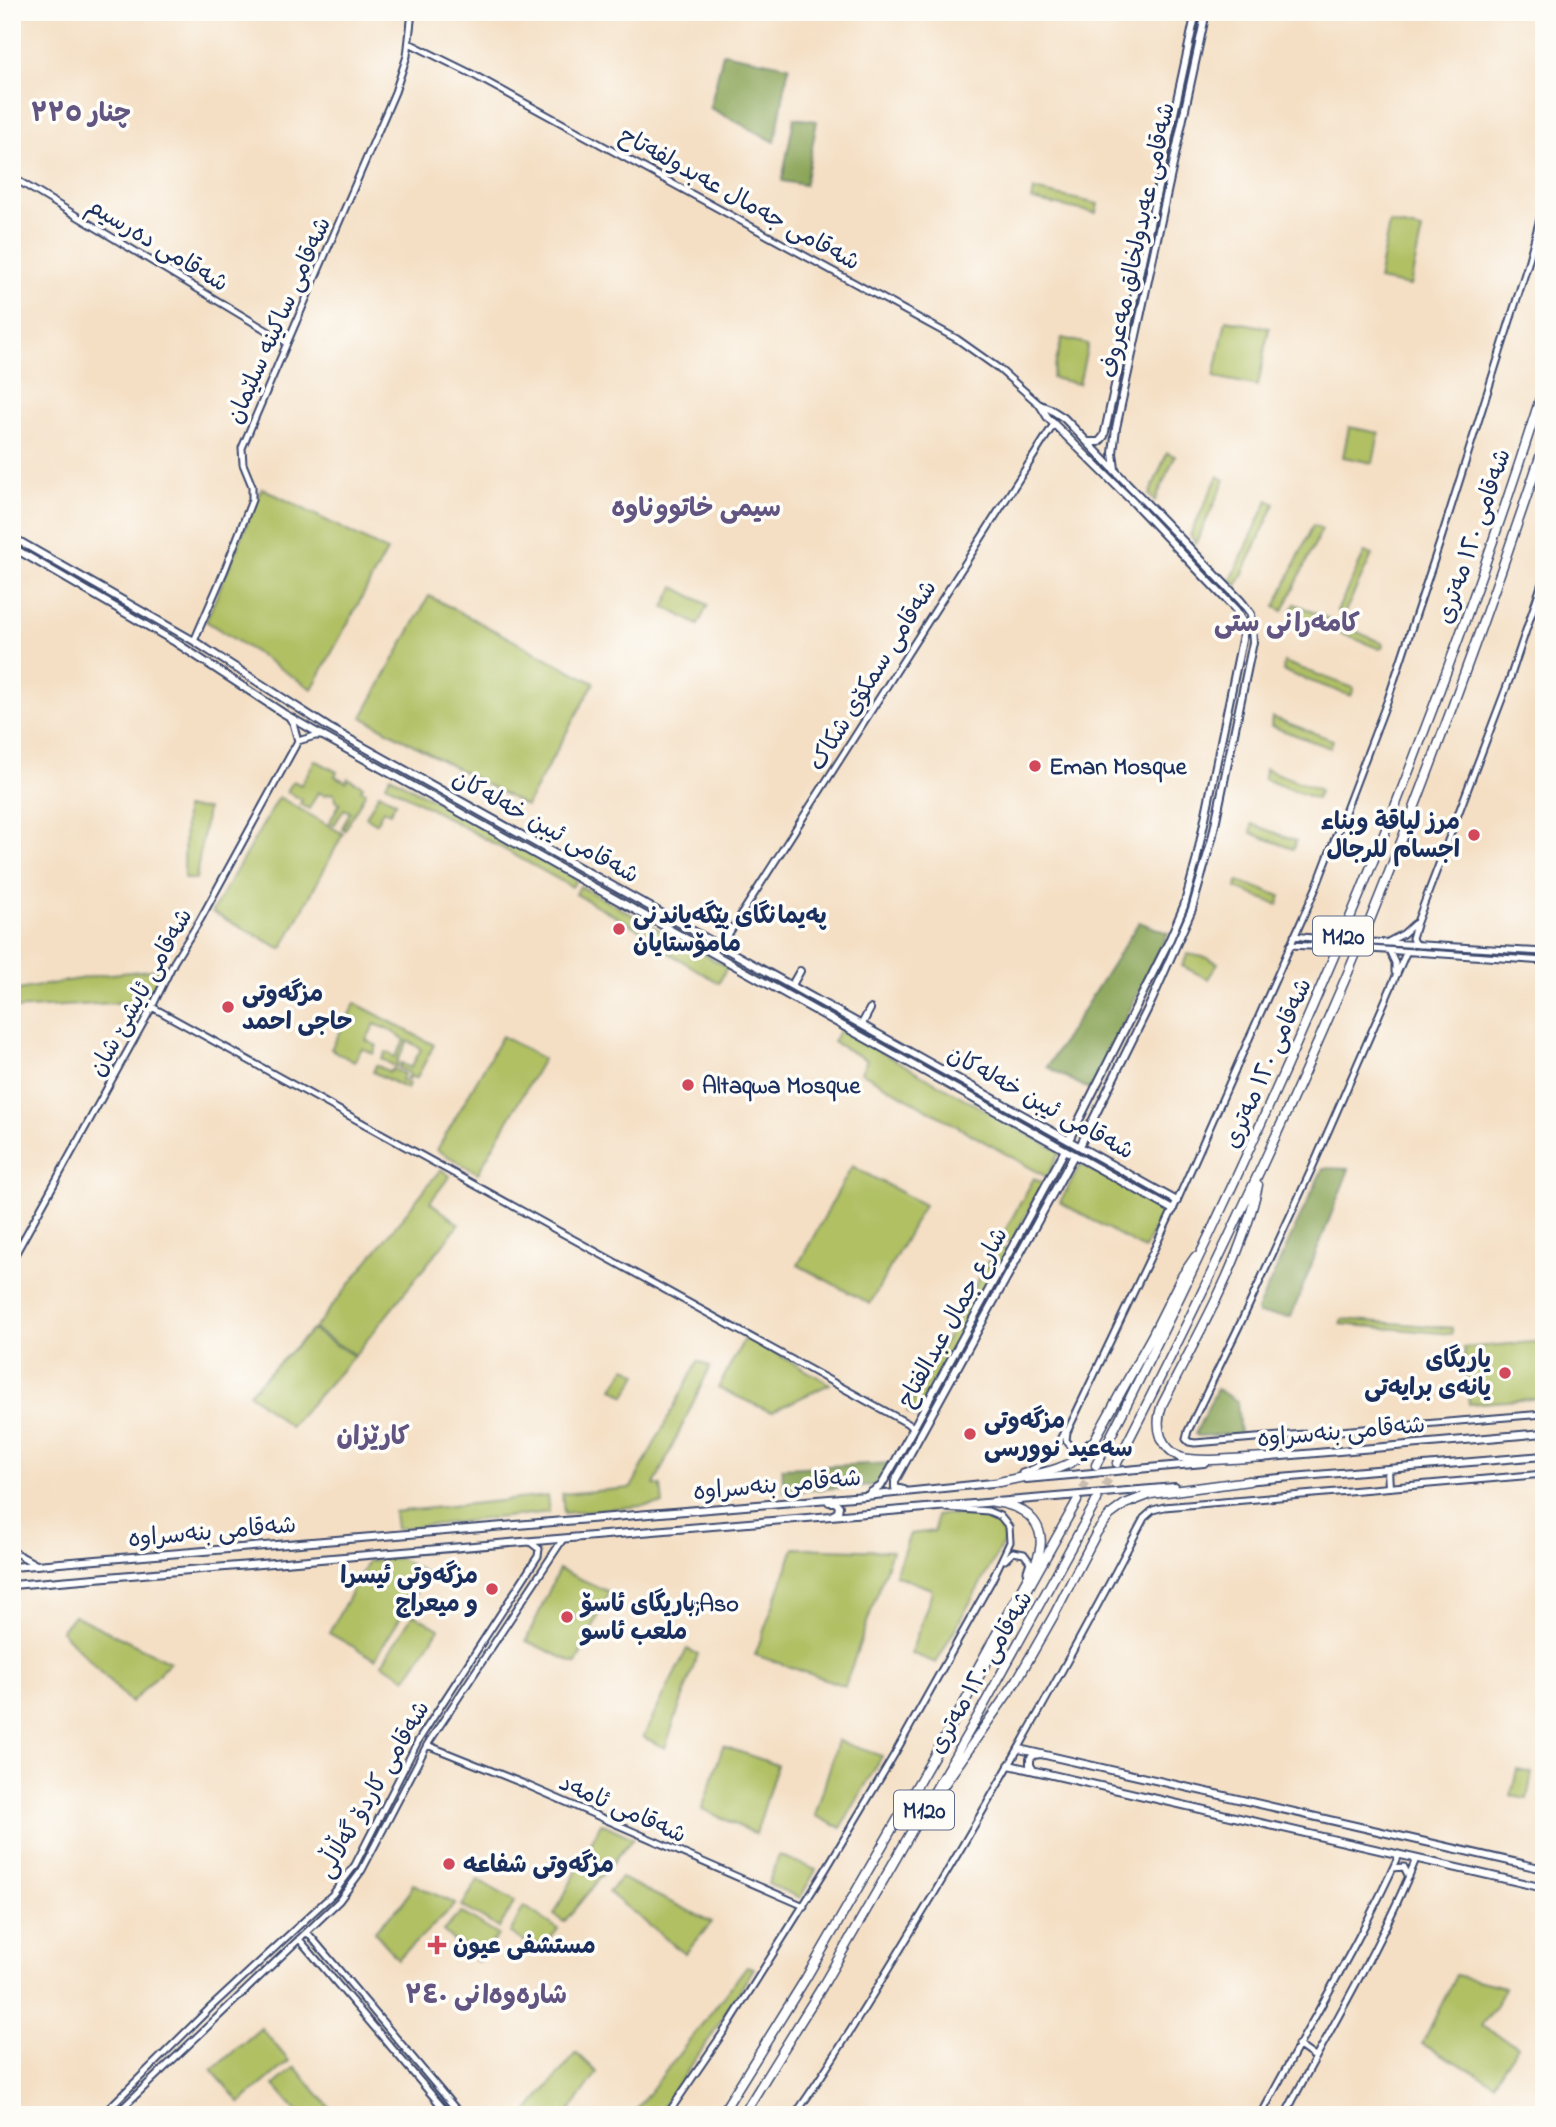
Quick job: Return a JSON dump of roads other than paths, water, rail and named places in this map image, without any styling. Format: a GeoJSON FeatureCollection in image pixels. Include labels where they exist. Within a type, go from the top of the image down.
{"type":"FeatureCollection","features":[{"type":"Feature","properties":{"kind":"highway","name":"شەقامی ١٢٠ مەتری"},"geometry":{"type":"LineString","coordinates":[[1096,1465],[1177,1305],[1262,1123],[1347,927],[1484,568],[1544,386]]}},
{"type":"Feature","properties":{"kind":"highway","name":"شەقامی ١٢٠ مەتری"},"geometry":{"type":"LineString","coordinates":[[1117,1463],[1261,1168],[1367,926],[1475,645],[1544,445]]}},
{"type":"Feature","properties":{"kind":"highway"},"geometry":{"type":"LineString","coordinates":[[1000,1482],[1058,1470],[1081,1457],[1094,1444],[1182,1276],[1209,1232],[1262,1123]]}},
{"type":"Feature","properties":{"kind":"highway"},"geometry":{"type":"LineString","coordinates":[[1261,1168],[1252,1209],[1239,1248],[1162,1405],[1158,1421],[1164,1443],[1179,1456],[1192,1459],[1264,1457]]}},
{"type":"Feature","properties":{"kind":"highway"},"geometry":{"type":"LineString","coordinates":[[910,1835],[1017,1680],[1097,1532],[1110,1515],[1125,1504],[1151,1494],[1249,1481]]}},
{"type":"Feature","properties":{"kind":"highway","name":"شەقامی ١٢٠ مەتری"},"geometry":{"type":"LineString","coordinates":[[743,2115],[822,1987],[910,1835],[1051,1587],[1097,1500]]}},
{"type":"Feature","properties":{"kind":"highway","name":"شەقامی ١٢٠ مەتری"},"geometry":{"type":"LineString","coordinates":[[721,2115],[800,1989],[1077,1501]]}},
{"type":"Feature","properties":{"kind":"highway"},"geometry":{"type":"LineString","coordinates":[[880,1850],[1040,1554],[1040,1536],[1035,1522],[1028,1514],[1016,1506],[994,1502]]}},
{"type":"Feature","properties":{"kind":"main road","name":"شەقامی عەبدولخالق مەعروف"},"geometry":{"type":"LineString","coordinates":[[1087,442],[1099,442],[1104,436],[1196,12]]}},
{"type":"Feature","properties":{"kind":"main road","name":"شەقامی عەبدولخالق مەعروف"},"geometry":{"type":"LineString","coordinates":[[1119,475],[1114,464],[1113,445],[1206,12]]}},
{"type":"Feature","properties":{"kind":"main road"},"geometry":{"type":"LineString","coordinates":[[1191,39],[1200,41]]}},
{"type":"Feature","properties":{"kind":"main road"},"geometry":{"type":"LineString","coordinates":[[1148,236],[1157,238]]}},
{"type":"Feature","properties":{"kind":"main road","name":"شەقامی جەمال عەبدولفەتاح"},"geometry":{"type":"LineString","coordinates":[[1040,405],[1054,424],[1236,610],[1244,630],[1184,906],[1169,942],[1069,1140]]}},
{"type":"Feature","properties":{"kind":"main road","name":"شەقامی جەمال عەبدولفەتاح"},"geometry":{"type":"LineString","coordinates":[[1040,405],[1060,414],[1246,607],[1251,614],[1253,642],[1212,839],[1189,919],[1080,1146]]}},
{"type":"Feature","properties":{"kind":"main road"},"geometry":{"type":"LineString","coordinates":[[1133,503],[1140,496]]}},
{"type":"Feature","properties":{"kind":"main road","name":"شەقامی ئیبن خەلەکان"},"geometry":{"type":"LineString","coordinates":[[13,539],[194,640],[344,736],[1177,1201]]}},
{"type":"Feature","properties":{"kind":"main road","name":"شەقامی ئیبن خەلەکان"},"geometry":{"type":"LineString","coordinates":[[12,547],[175,642],[323,736],[1173,1210]]}},
{"type":"Feature","properties":{"kind":"main road"},"geometry":{"type":"LineString","coordinates":[[259,697],[267,689]]}},
{"type":"Feature","properties":{"kind":"main road"},"geometry":{"type":"LineString","coordinates":[[339,745],[344,736]]}},
{"type":"Feature","properties":{"kind":"main road"},"geometry":{"type":"LineString","coordinates":[[638,911],[643,902]]}},
{"type":"Feature","properties":{"kind":"main road"},"geometry":{"type":"LineString","coordinates":[[650,918],[655,909]]}},
{"type":"Feature","properties":{"kind":"main road"},"geometry":{"type":"LineString","coordinates":[[792,985],[800,971]]}},
{"type":"Feature","properties":{"kind":"main road"},"geometry":{"type":"LineString","coordinates":[[862,1024],[870,1009]]}},
{"type":"Feature","properties":{"kind":"main road"},"geometry":{"type":"LineString","coordinates":[[889,1051],[895,1042]]}},
{"type":"Feature","properties":{"kind":"main road"},"geometry":{"type":"LineString","coordinates":[[945,1070],[953,1055]]}},
{"type":"Feature","properties":{"kind":"main road","name":"شارع جمال عبدالفتاح"},"geometry":{"type":"LineString","coordinates":[[865,1496],[877,1490],[884,1482],[1065,1150]]}},
{"type":"Feature","properties":{"kind":"main road","name":"شارع جمال عبدالفتاح"},"geometry":{"type":"LineString","coordinates":[[894,1485],[1074,1155]]}},
{"type":"Feature","properties":{"kind":"main road"},"geometry":{"type":"LineString","coordinates":[[973,1320],[981,1324]]}},
{"type":"Feature","properties":{"kind":"main road","name":"شەقامی بنەسراوە"},"geometry":{"type":"LineString","coordinates":[[12,1567],[865,1496],[1544,1433]]}},
{"type":"Feature","properties":{"kind":"main road","name":"شەقامی بنەسراوە"},"geometry":{"type":"LineString","coordinates":[[12,1585],[1544,1456]]}},
{"type":"Feature","properties":{"kind":"main road"},"geometry":{"type":"LineString","coordinates":[[1388,1470],[1389,1487]]}},
{"type":"Feature","properties":{"kind":"main road"},"geometry":{"type":"LineString","coordinates":[[884,1482],[887,1486],[894,1485],[897,1489],[913,1491]]}},
{"type":"Feature","properties":{"kind":"main road"},"geometry":{"type":"LineString","coordinates":[[805,1501],[836,1503],[839,1510],[831,1516]]}},
{"type":"Feature","properties":{"kind":"main road"},"geometry":{"type":"LineString","coordinates":[[419,1534],[421,1550]]}},
{"type":"Feature","properties":{"kind":"main road"},"geometry":{"type":"LineString","coordinates":[[1019,1749],[1544,1869]]}},
{"type":"Feature","properties":{"kind":"main road"},"geometry":{"type":"LineString","coordinates":[[1037,1772],[1031,1768],[1030,1760],[1034,1755],[1042,1754]]}},
{"type":"Feature","properties":{"kind":"main road"},"geometry":{"type":"LineString","coordinates":[[1009,1765],[1544,1888]]}},
{"type":"Feature","properties":{"kind":"street","name":"شەقامی ساکینە سلێمان"},"geometry":{"type":"LineString","coordinates":[[194,640],[225,572],[252,500],[253,486],[243,464],[242,448],[400,80],[409,43],[412,12]]}},
{"type":"Feature","properties":{"kind":"street","name":"شەقامی جەمال عەبدولفەتاح"},"geometry":{"type":"LineString","coordinates":[[409,43],[957,340],[1001,370],[1040,405]]}},
{"type":"Feature","properties":{"kind":"street","name":"شەقامی دەرسیم"},"geometry":{"type":"LineString","coordinates":[[12,177],[286,342]]}},
{"type":"Feature","properties":{"kind":"street"},"geometry":{"type":"LineString","coordinates":[[1118,1399],[1084,1448],[1070,1446],[1066,1437],[1079,1406],[1173,1210],[1316,888],[1388,699],[1460,482],[1544,204]]}},
{"type":"Feature","properties":{"kind":"street","name":"شەقامی سمکۆی شکاک"},"geometry":{"type":"LineString","coordinates":[[721,946],[1054,424]]}},
{"type":"Feature","properties":{"kind":"street"},"geometry":{"type":"LineString","coordinates":[[1419,945],[1412,938],[1417,922],[1510,678],[1544,577]]}},
{"type":"Feature","properties":{"kind":"street"},"geometry":{"type":"LineString","coordinates":[[283,713],[293,723],[298,741],[323,736]]}},
{"type":"Feature","properties":{"kind":"street","name":"شەقامی ئایشێ شان"},"geometry":{"type":"LineString","coordinates":[[12,1260],[152,1007],[181,948],[200,920],[298,741]]}},
{"type":"Feature","properties":{"kind":"street"},"geometry":{"type":"LineString","coordinates":[[1383,943],[1398,937],[1417,922]]}},
{"type":"Feature","properties":{"kind":"street"},"geometry":{"type":"LineString","coordinates":[[1294,936],[1544,952]]}},
{"type":"Feature","properties":{"kind":"street"},"geometry":{"type":"LineString","coordinates":[[1290,945],[1544,961]]}},
{"type":"Feature","properties":{"kind":"street"},"geometry":{"type":"LineString","coordinates":[[1390,951],[1395,963],[1395,976]]}},
{"type":"Feature","properties":{"kind":"street"},"geometry":{"type":"LineString","coordinates":[[1406,953],[1313,1166],[1186,1439],[1195,1443],[1544,1414]]}},
{"type":"Feature","properties":{"kind":"street"},"geometry":{"type":"LineString","coordinates":[[152,1007],[914,1427]]}},
{"type":"Feature","properties":{"kind":"street"},"geometry":{"type":"LineString","coordinates":[[975,1484],[1025,1473],[1040,1466],[1054,1452],[1079,1406]]}},
{"type":"Feature","properties":{"kind":"street"},"geometry":{"type":"LineString","coordinates":[[796,2115],[860,2017],[974,1826],[1019,1749],[1144,1518],[1153,1510],[1544,1474]]}},
{"type":"Feature","properties":{"kind":"street"},"geometry":{"type":"LineString","coordinates":[[667,2115],[804,1906],[894,1755],[992,1580],[1010,1542],[1011,1534],[1007,1523],[1000,1516],[988,1511],[938,1507]]}},
{"type":"Feature","properties":{"kind":"street","name":"شەقامی کاردۆ گەڵاڵی"},"geometry":{"type":"LineString","coordinates":[[115,2115],[339,1901],[362,1870],[428,1745],[563,1539]]}},
{"type":"Feature","properties":{"kind":"street","name":"شەقامی کاردۆ گەڵاڵی"},"geometry":{"type":"LineString","coordinates":[[102,2115],[211,2007],[323,1905],[355,1865],[418,1741],[538,1556],[539,1549],[529,1541]]}},
{"type":"Feature","properties":{"kind":"street"},"geometry":{"type":"LineString","coordinates":[[12,1551],[38,1565]]}},
{"type":"Feature","properties":{"kind":"street"},"geometry":{"type":"LineString","coordinates":[[992,1580],[1010,1554],[1021,1552],[1027,1556],[1030,1562],[1015,1602]]}},
{"type":"Feature","properties":{"kind":"street"},"geometry":{"type":"LineString","coordinates":[[450,1693],[457,1699]]}},
{"type":"Feature","properties":{"kind":"street","name":"شەقامی ئامەد"},"geometry":{"type":"LineString","coordinates":[[428,1745],[804,1906]]}},
{"type":"Feature","properties":{"kind":"street"},"geometry":{"type":"LineString","coordinates":[[1261,2115],[1316,2016],[1399,1854]]}},
{"type":"Feature","properties":{"kind":"street"},"geometry":{"type":"LineString","coordinates":[[1285,2115],[1357,1983],[1416,1858]]}},
{"type":"Feature","properties":{"kind":"street"},"geometry":{"type":"LineString","coordinates":[[1393,1868],[1404,1867],[1409,1877]]}},
{"type":"Feature","properties":{"kind":"street"},"geometry":{"type":"LineString","coordinates":[[307,1932],[461,2115]]}},
{"type":"Feature","properties":{"kind":"street"},"geometry":{"type":"LineString","coordinates":[[299,1939],[449,2115]]}},
{"type":"Feature","properties":{"kind":"street"},"geometry":{"type":"LineString","coordinates":[[254,1969],[260,1975]]}},
{"type":"Feature","properties":{"kind":"street"},"geometry":{"type":"LineString","coordinates":[[1298,2046],[1315,2057]]}},
{"type":"Feature","properties":{"kind":"tunnel"},"geometry":{"type":"LineString","coordinates":[[1077,1500],[1096,1465]]}},
{"type":"Feature","properties":{"kind":"tunnel"},"geometry":{"type":"LineString","coordinates":[[1099,1497],[1116,1465]]}},
{"type":"Feature","properties":{"kind":"place","name":"Eman Mosque"},"geometry":{"type":"Point","coordinates":[1035,766]}},
{"type":"Feature","properties":{"kind":"place","name":"مرز لياقة وبناء اجسام للرجال"},"geometry":{"type":"Point","coordinates":[1474,835]}},
{"type":"Feature","properties":{"kind":"place","name":"پەیمانگای پێگەیاندنی مامۆستایان"},"geometry":{"type":"Point","coordinates":[619,929]}},
{"type":"Feature","properties":{"kind":"place","name":"مزگەوتی حاجی احمد"},"geometry":{"type":"Point","coordinates":[228,1007]}},
{"type":"Feature","properties":{"kind":"place","name":"Altaqwa Mosque"},"geometry":{"type":"Point","coordinates":[688,1085]}},
{"type":"Feature","properties":{"kind":"place","name":"یاریگای یانەی برایەتی"},"geometry":{"type":"Point","coordinates":[1505,1373]}},
{"type":"Feature","properties":{"kind":"place","name":"مزگەوتی سەعید نوورسی"},"geometry":{"type":"Point","coordinates":[970,1434]}},
{"type":"Feature","properties":{"kind":"place","name":"مزگەوتی ئیسرا و میعراج"},"geometry":{"type":"Point","coordinates":[492,1589]}},
{"type":"Feature","properties":{"kind":"place","name":"یاریگای ئاسۆ;Aso ملعب ئاسو"},"geometry":{"type":"Point","coordinates":[567,1617]}},
{"type":"Feature","properties":{"kind":"place","name":"مزگەوتی شفاعە"},"geometry":{"type":"Point","coordinates":[449,1864]}},
{"type":"Feature","properties":{"kind":"place","name":"مستشفى عيون"},"geometry":{"type":"Point","coordinates":[437,1945]}},
{"type":"Feature","properties":{"kind":"district","name":"چنار ٣٣٥"},"geometry":{"type":"Point","coordinates":[81,112]}},
{"type":"Feature","properties":{"kind":"district","name":"سیمی خاتووناوه"},"geometry":{"type":"Point","coordinates":[696,507]}},
{"type":"Feature","properties":{"kind":"district","name":"كامه‌رانی ستی"},"geometry":{"type":"Point","coordinates":[1287,622]}},
{"type":"Feature","properties":{"kind":"district","name":"کارێزان"},"geometry":{"type":"Point","coordinates":[373,1435]}},
{"type":"Feature","properties":{"kind":"district","name":"شارەوەانی ٣٤٠"},"geometry":{"type":"Point","coordinates":[486,1994]}}]}
